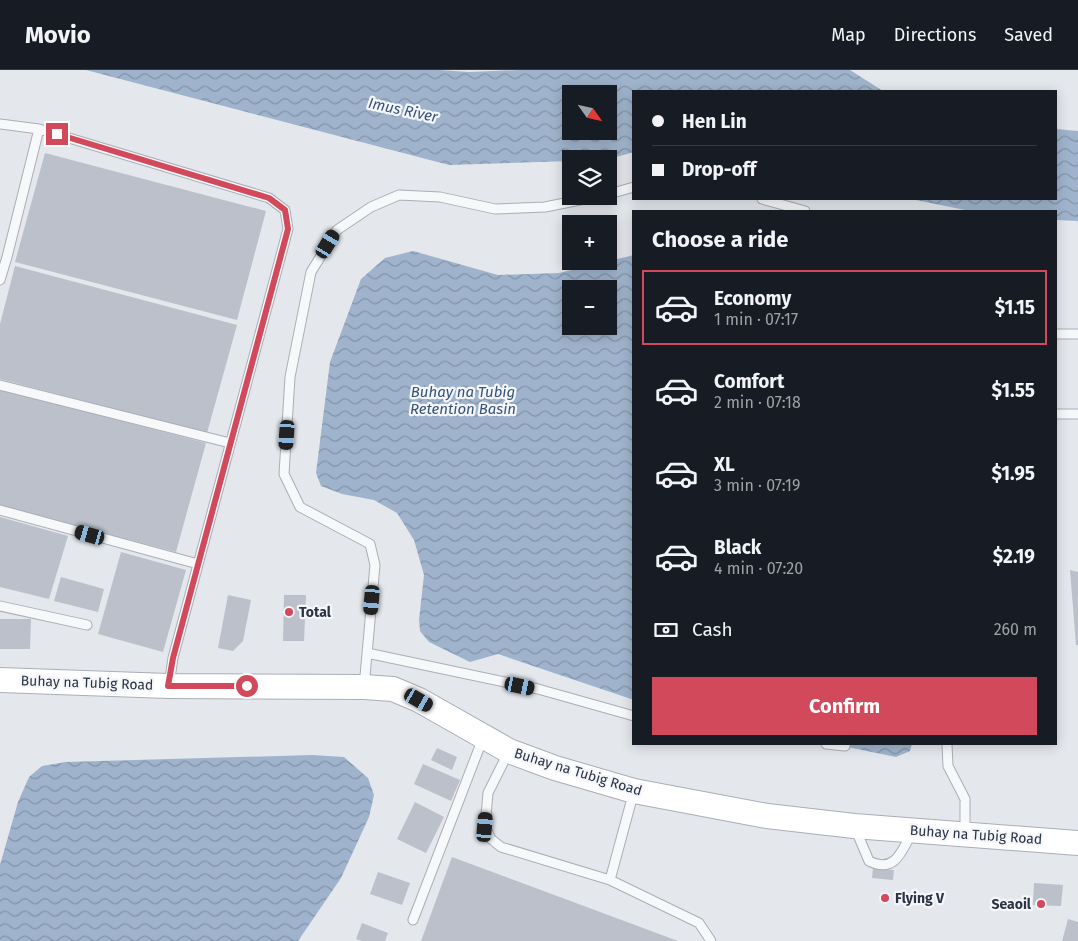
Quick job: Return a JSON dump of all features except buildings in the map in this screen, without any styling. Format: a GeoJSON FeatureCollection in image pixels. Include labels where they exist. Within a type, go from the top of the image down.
{"type":"FeatureCollection","features":[{"type":"Feature","properties":{"kind":"main road","name":"Buhay na Tubig Road"},"geometry":{"type":"LineString","coordinates":[[0,680],[168,686],[364,687],[393,689],[419,700],[483,738],[509,751],[555,768],[634,791],[768,816],[854,826],[1078,843]]}},
{"type":"Feature","properties":{"kind":"lane"},"geometry":{"type":"LineString","coordinates":[[0,124],[39,129],[269,198],[285,210],[288,229],[173,658],[168,686]]}},
{"type":"Feature","properties":{"kind":"lane"},"geometry":{"type":"LineString","coordinates":[[0,280],[39,129]]}},
{"type":"Feature","properties":{"kind":"lane"},"geometry":{"type":"LineString","coordinates":[[617,192],[632,188]]}},
{"type":"Feature","properties":{"kind":"lane"},"geometry":{"type":"LineString","coordinates":[[364,687],[375,565],[370,544],[300,507],[284,474],[290,377],[311,272],[337,230],[371,207],[399,195],[440,197],[495,209],[545,207],[562,204]]}},
{"type":"Feature","properties":{"kind":"lane"},"geometry":{"type":"LineString","coordinates":[[766,200],[801,210]]}},
{"type":"Feature","properties":{"kind":"lane"},"geometry":{"type":"LineString","coordinates":[[1057,334],[1078,334]]}},
{"type":"Feature","properties":{"kind":"lane"},"geometry":{"type":"LineString","coordinates":[[0,385],[230,443]]}},
{"type":"Feature","properties":{"kind":"lane"},"geometry":{"type":"LineString","coordinates":[[1057,414],[1078,414]]}},
{"type":"Feature","properties":{"kind":"lane"},"geometry":{"type":"LineString","coordinates":[[0,510],[198,564]]}},
{"type":"Feature","properties":{"kind":"lane"},"geometry":{"type":"LineString","coordinates":[[0,606],[87,625]]}},
{"type":"Feature","properties":{"kind":"lane"},"geometry":{"type":"LineString","coordinates":[[367,653],[538,689],[632,715]]}},
{"type":"Feature","properties":{"kind":"lane"},"geometry":{"type":"LineString","coordinates":[[413,920],[483,738]]}},
{"type":"Feature","properties":{"kind":"lane"},"geometry":{"type":"LineString","coordinates":[[836,745],[845,746]]}},
{"type":"Feature","properties":{"kind":"lane"},"geometry":{"type":"LineString","coordinates":[[947,745],[948,766],[965,799],[966,834]]}},
{"type":"Feature","properties":{"kind":"lane"},"geometry":{"type":"LineString","coordinates":[[509,751],[488,793],[485,827],[491,839],[501,847],[610,880],[699,923],[711,941]]}},
{"type":"Feature","properties":{"kind":"lane"},"geometry":{"type":"LineString","coordinates":[[610,880],[634,791]]}},
{"type":"Feature","properties":{"kind":"lane"},"geometry":{"type":"LineString","coordinates":[[854,826],[869,861],[876,865],[887,865],[896,860],[913,830]]}},
{"type":"Feature","properties":{"kind":"water","name":"Imus River"},"geometry":{"type":"Polygon","coordinates":[[[86,70],[440,70],[469,72],[519,70],[850,70],[881,90],[632,90],[632,153],[617,157],[617,150],[562,150],[562,161],[449,165],[86,70]]]}},
{"type":"Feature","properties":{"kind":"water"},"geometry":{"type":"Polygon","coordinates":[[[1057,129],[1078,131],[1078,221],[1057,220],[1057,210],[965,210],[916,200],[1057,200],[1057,129]]]}},
{"type":"Feature","properties":{"kind":"water","name":"Buhay na Tubig Retention Basin"},"geometry":{"type":"Polygon","coordinates":[[[413,251],[498,275],[559,273],[572,270],[617,270],[617,259],[632,255],[632,699],[498,654],[470,662],[429,642],[420,631],[419,620],[424,575],[414,540],[397,513],[374,500],[342,494],[321,486],[316,473],[330,362],[361,279],[385,258],[413,251]]]}},
{"type":"Feature","properties":{"kind":"water"},"geometry":{"type":"Polygon","coordinates":[[[838,745],[912,745],[910,751],[896,757],[838,745]]]}},
{"type":"Feature","properties":{"kind":"water"},"geometry":{"type":"Polygon","coordinates":[[[312,755],[344,757],[368,778],[374,795],[369,817],[341,878],[298,941],[0,941],[0,865],[18,802],[29,777],[42,766],[66,762],[312,755]]]}},
{"type":"Feature","properties":{"kind":"place","name":"Total"},"geometry":{"type":"Point","coordinates":[289,612]}},
{"type":"Feature","properties":{"kind":"place","name":"Flying V"},"geometry":{"type":"Point","coordinates":[885,898]}},
{"type":"Feature","properties":{"kind":"place","name":"Seaoil"},"geometry":{"type":"Point","coordinates":[1041,904]}},
{"type":"Feature","properties":{"kind":"route"},"geometry":{"type":"LineString","coordinates":[[57,134],[269,198],[285,210],[288,229],[173,658],[168,686],[247,686]]}}]}
